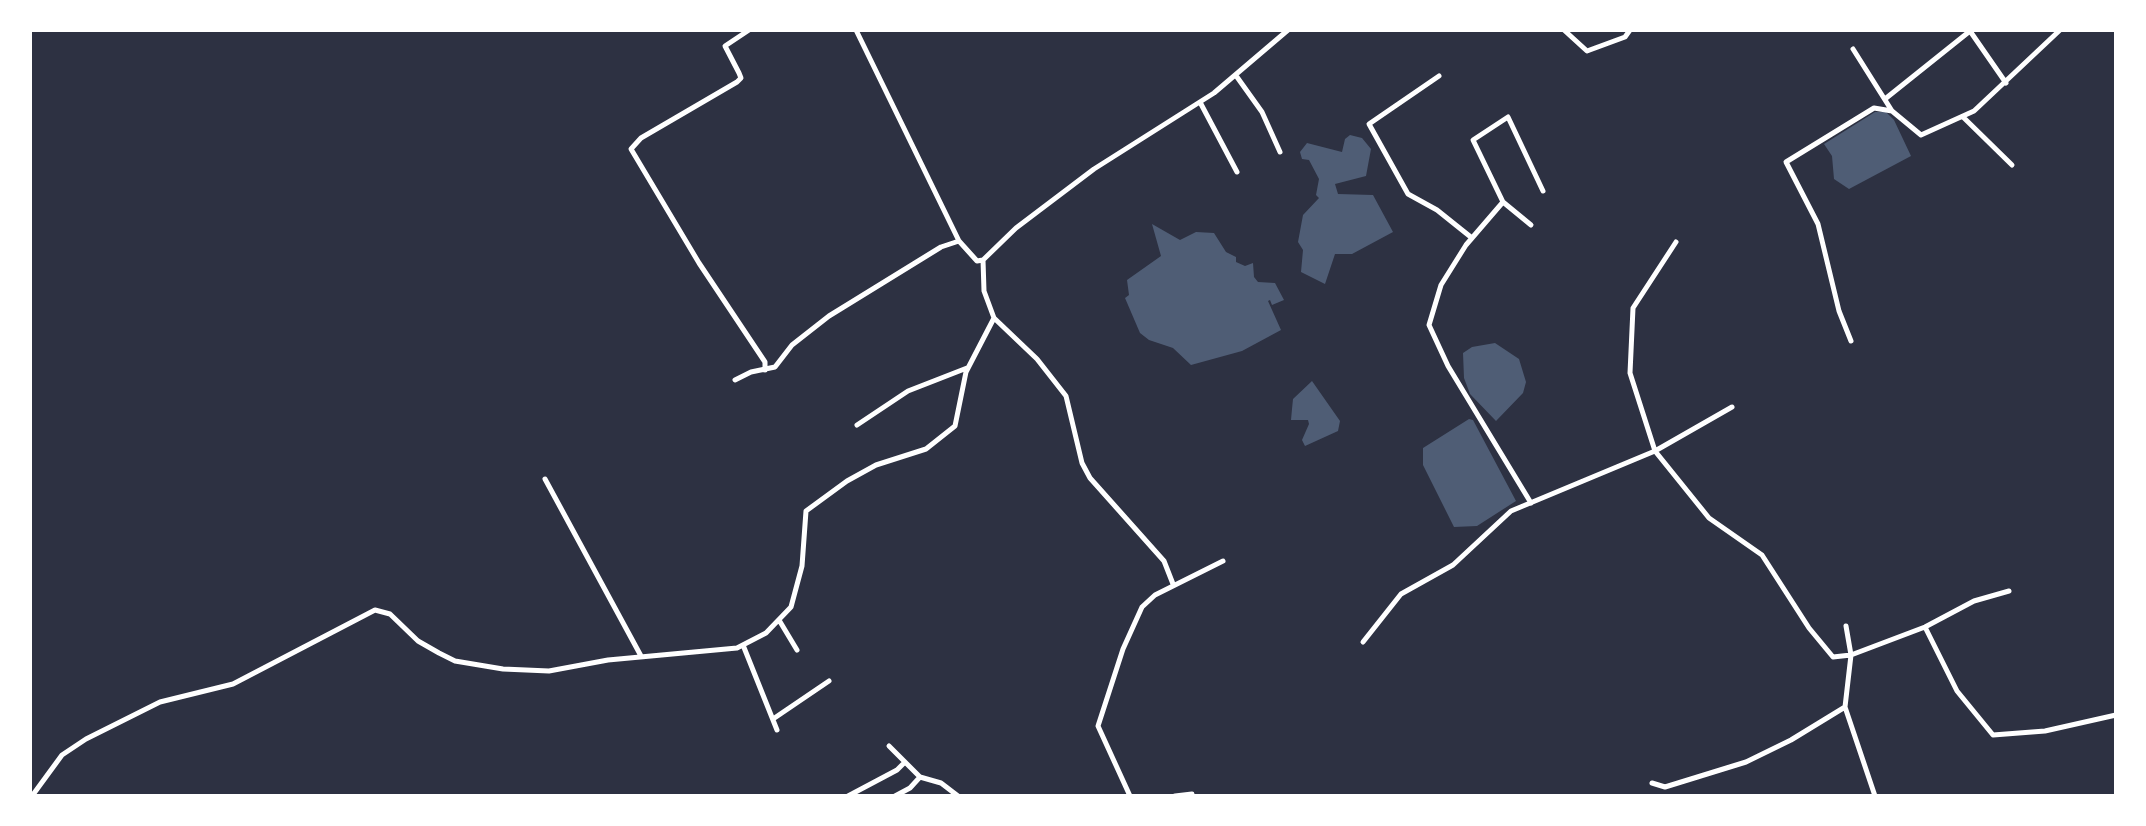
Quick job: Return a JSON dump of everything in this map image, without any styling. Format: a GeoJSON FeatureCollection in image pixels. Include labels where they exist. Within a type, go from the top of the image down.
{"type":"FeatureCollection","features":[{"type":"Feature","properties":{"kind":"street"},"geometry":{"type":"LineString","coordinates":[[749,30],[725,46],[741,78],[641,138],[631,149],[699,263],[765,362],[765,370]]}},
{"type":"Feature","properties":{"kind":"street"},"geometry":{"type":"LineString","coordinates":[[856,30],[959,241],[976,262],[1094,168],[1201,103],[1288,30]]}},
{"type":"Feature","properties":{"kind":"street"},"geometry":{"type":"LineString","coordinates":[[1564,30],[1587,52],[1625,37],[1630,30]]}},
{"type":"Feature","properties":{"kind":"street"},"geometry":{"type":"LineString","coordinates":[[1853,50],[1892,111],[1920,135],[1963,117],[2006,83],[2060,30]]}},
{"type":"Feature","properties":{"kind":"street"},"geometry":{"type":"LineString","coordinates":[[1885,100],[1970,31],[2006,83]]}},
{"type":"Feature","properties":{"kind":"street"},"geometry":{"type":"LineString","coordinates":[[1236,76],[1262,112],[1280,152]]}},
{"type":"Feature","properties":{"kind":"street"},"geometry":{"type":"LineString","coordinates":[[1439,76],[1369,124],[1408,194],[1472,238]]}},
{"type":"Feature","properties":{"kind":"street"},"geometry":{"type":"LineString","coordinates":[[1201,103],[1238,172]]}},
{"type":"Feature","properties":{"kind":"street"},"geometry":{"type":"LineString","coordinates":[[1850,341],[1818,224],[1786,162],[1874,108],[1892,111]]}},
{"type":"Feature","properties":{"kind":"street"},"geometry":{"type":"LineString","coordinates":[[1531,225],[1504,202],[1473,140],[1508,117],[1543,191]]}},
{"type":"Feature","properties":{"kind":"street"},"geometry":{"type":"LineString","coordinates":[[1963,117],[2012,166]]}},
{"type":"Feature","properties":{"kind":"street"},"geometry":{"type":"LineString","coordinates":[[1504,202],[1472,238],[1440,286],[1429,325],[1448,366],[1531,503]]}},
{"type":"Feature","properties":{"kind":"street"},"geometry":{"type":"LineString","coordinates":[[735,380],[775,367],[792,345],[829,316],[941,246],[959,241]]}},
{"type":"Feature","properties":{"kind":"street"},"geometry":{"type":"LineString","coordinates":[[1676,242],[1633,308],[1630,374],[1655,451],[1709,518],[1762,556],[1808,628],[1833,657],[1925,627],[1974,601],[2009,590]]}},
{"type":"Feature","properties":{"kind":"street"},"geometry":{"type":"LineString","coordinates":[[982,260],[984,291],[994,318],[1066,396],[1082,463],[1090,478],[1164,561],[1173,584]]}},
{"type":"Feature","properties":{"kind":"street"},"geometry":{"type":"LineString","coordinates":[[32,796],[62,755],[86,739],[160,702],[233,684],[375,610],[390,614],[418,642],[440,654],[480,666],[549,672],[742,645],[766,633],[791,607],[802,566],[806,511],[847,480],[876,465],[926,449],[956,426],[968,368],[994,318]]}},
{"type":"Feature","properties":{"kind":"street"},"geometry":{"type":"LineString","coordinates":[[857,425],[908,391],[968,368]]}},
{"type":"Feature","properties":{"kind":"street"},"geometry":{"type":"LineString","coordinates":[[1362,642],[1401,594],[1453,565],[1511,511],[1655,451],[1732,406]]}},
{"type":"Feature","properties":{"kind":"street"},"geometry":{"type":"LineString","coordinates":[[545,478],[642,657]]}},
{"type":"Feature","properties":{"kind":"street"},"geometry":{"type":"LineString","coordinates":[[1130,796],[1098,726],[1122,649],[1142,608],[1173,584],[1222,561]]}},
{"type":"Feature","properties":{"kind":"street"},"geometry":{"type":"LineString","coordinates":[[779,620],[798,650]]}},
{"type":"Feature","properties":{"kind":"street"},"geometry":{"type":"LineString","coordinates":[[1846,626],[1851,654],[1844,706],[1875,796]]}},
{"type":"Feature","properties":{"kind":"street"},"geometry":{"type":"LineString","coordinates":[[1925,627],[1958,691],[1993,735],[2045,731],[2116,715]]}},
{"type":"Feature","properties":{"kind":"street"},"geometry":{"type":"LineString","coordinates":[[742,645],[777,730]]}},
{"type":"Feature","properties":{"kind":"street"},"geometry":{"type":"LineString","coordinates":[[772,719],[828,681]]}},
{"type":"Feature","properties":{"kind":"street"},"geometry":{"type":"LineString","coordinates":[[1652,782],[1665,787],[1746,762],[1791,740],[1844,706]]}},
{"type":"Feature","properties":{"kind":"street"},"geometry":{"type":"LineString","coordinates":[[889,746],[920,777],[941,784],[958,796]]}},
{"type":"Feature","properties":{"kind":"street"},"geometry":{"type":"LineString","coordinates":[[848,796],[905,762]]}},
{"type":"Feature","properties":{"kind":"street"},"geometry":{"type":"LineString","coordinates":[[895,796],[920,777]]}},
{"type":"Feature","properties":{"kind":"street"},"geometry":{"type":"LineString","coordinates":[[1175,796],[1192,794]]}},
{"type":"Feature","properties":{"kind":"water"},"geometry":{"type":"Polygon","coordinates":[[[1875,112],[1886,112],[1894,120],[1911,156],[1849,189],[1834,179],[1832,156],[1824,144],[1875,112]]]}},
{"type":"Feature","properties":{"kind":"water"},"geometry":{"type":"Polygon","coordinates":[[[1350,135],[1362,138],[1371,149],[1366,176],[1335,184],[1338,194],[1373,195],[1393,232],[1352,254],[1335,254],[1325,284],[1301,272],[1303,250],[1298,242],[1303,215],[1319,198],[1319,179],[1300,152],[1307,143],[1342,152],[1350,135]]]}},
{"type":"Feature","properties":{"kind":"water"},"geometry":{"type":"Polygon","coordinates":[[[1152,224],[1180,240],[1196,232],[1214,233],[1226,252],[1236,257],[1236,262],[1245,266],[1253,263],[1258,282],[1275,283],[1284,300],[1272,305],[1268,301],[1281,330],[1242,351],[1191,365],[1173,348],[1140,333],[1125,298],[1129,295],[1127,280],[1161,256],[1152,224]]]}},
{"type":"Feature","properties":{"kind":"water"},"geometry":{"type":"Polygon","coordinates":[[[1495,343],[1519,359],[1526,382],[1523,393],[1496,421],[1470,394],[1464,378],[1463,353],[1472,347],[1495,343]]]}},
{"type":"Feature","properties":{"kind":"water"},"geometry":{"type":"Polygon","coordinates":[[[1312,381],[1340,421],[1338,431],[1305,446],[1302,440],[1308,420],[1291,420],[1293,399],[1312,381]]]}},
{"type":"Feature","properties":{"kind":"water"},"geometry":{"type":"Polygon","coordinates":[[[1469,419],[1516,501],[1477,526],[1454,527],[1423,465],[1423,448],[1469,419]]]}}]}
